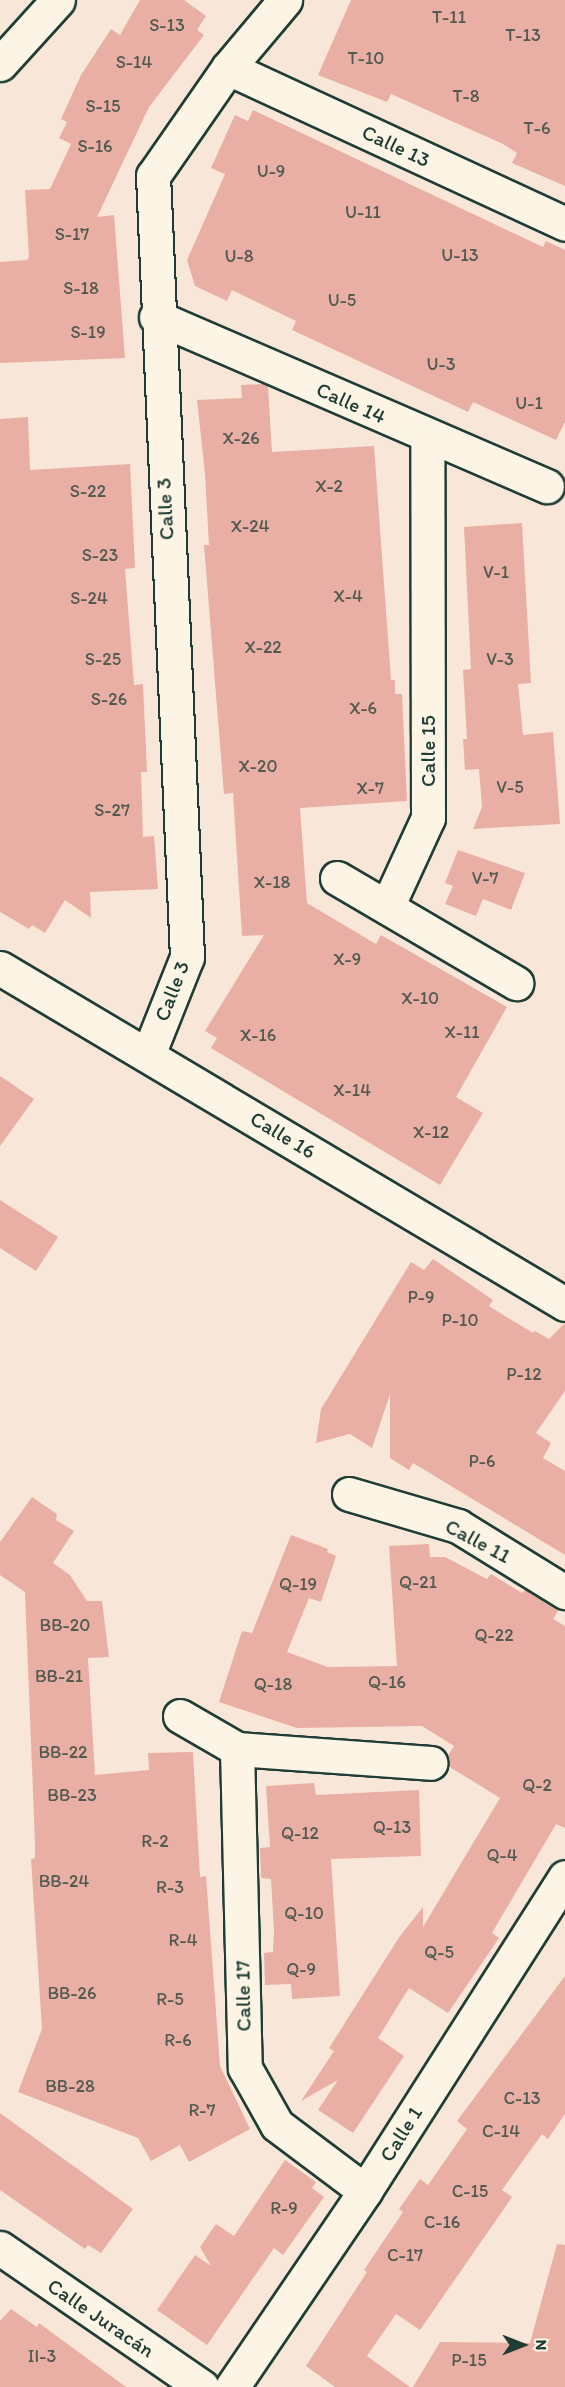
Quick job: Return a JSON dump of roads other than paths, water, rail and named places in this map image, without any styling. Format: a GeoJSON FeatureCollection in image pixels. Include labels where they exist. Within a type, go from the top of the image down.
{"type":"FeatureCollection","features":[{"type":"Feature","properties":{"kind":"street"},"geometry":{"type":"LineString","coordinates":[[0,64],[58,0]]}},
{"type":"Feature","properties":{"kind":"street","name":"Calle 3"},"geometry":{"type":"LineString","coordinates":[[148,1054],[187,957],[156,317],[153,176],[228,68],[285,0]]}},
{"type":"Feature","properties":{"kind":"street","name":"Calle 13"},"geometry":{"type":"LineString","coordinates":[[228,68],[565,224]]}},
{"type":"Feature","properties":{"kind":"street","name":"Calle 14"},"geometry":{"type":"LineString","coordinates":[[156,317],[547,486]]}},
{"type":"Feature","properties":{"kind":"street","name":"Calle 15"},"geometry":{"type":"LineString","coordinates":[[387,907],[428,818],[427,436]]}},
{"type":"Feature","properties":{"kind":"street"},"geometry":{"type":"LineString","coordinates":[[337,878],[516,983]]}},
{"type":"Feature","properties":{"kind":"street","name":"Calle 16"},"geometry":{"type":"LineString","coordinates":[[0,968],[565,1304]]}},
{"type":"Feature","properties":{"kind":"street","name":"Calle 11"},"geometry":{"type":"LineString","coordinates":[[349,1494],[458,1526],[565,1592]]}},
{"type":"Feature","properties":{"kind":"street"},"geometry":{"type":"LineString","coordinates":[[180,1716],[237,1749],[430,1763]]}},
{"type":"Feature","properties":{"kind":"street","name":"Calle 17"},"geometry":{"type":"LineString","coordinates":[[237,1749],[245,2068],[277,2125],[365,2191]]}},
{"type":"Feature","properties":{"kind":"street","name":"Calle 1"},"geometry":{"type":"LineString","coordinates":[[232,2387],[365,2191],[565,1877]]}},
{"type":"Feature","properties":{"kind":"street","name":"Calle Juracán"},"geometry":{"type":"LineString","coordinates":[[0,2248],[202,2387]]}}]}
